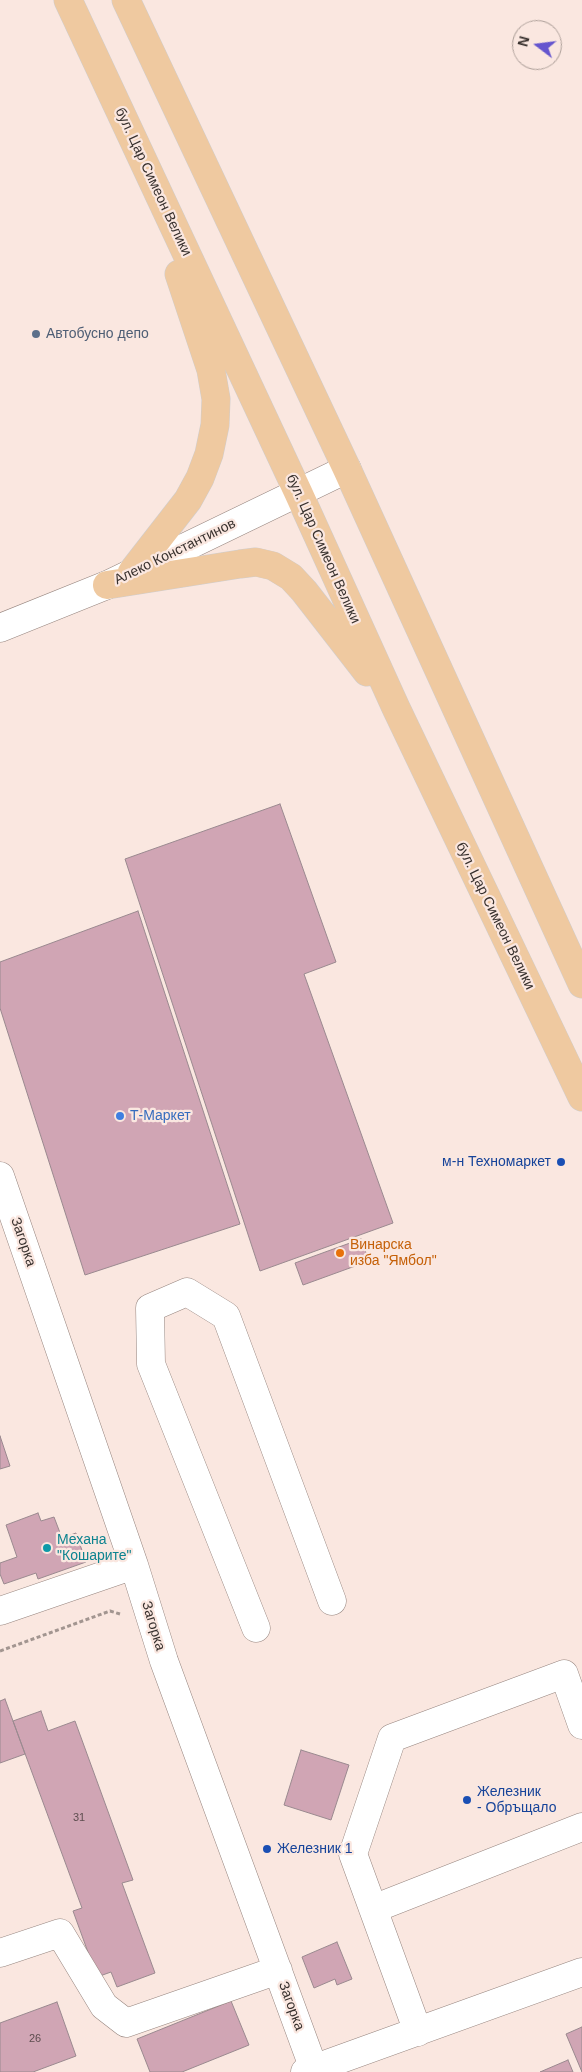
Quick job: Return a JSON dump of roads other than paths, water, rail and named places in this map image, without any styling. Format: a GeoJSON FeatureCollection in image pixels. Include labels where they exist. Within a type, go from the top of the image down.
{"type":"FeatureCollection","features":[{"type":"Feature","properties":{"kind":"main road","name":"бул. Цар Симеон Велики"},"geometry":{"type":"LineString","coordinates":[[68,0],[298,492],[396,708],[582,1097]]}},
{"type":"Feature","properties":{"kind":"main road"},"geometry":{"type":"LineString","coordinates":[[126,0],[347,469],[582,984]]}},
{"type":"Feature","properties":{"kind":"main road"},"geometry":{"type":"LineString","coordinates":[[132,572],[188,500],[200,478],[209,454],[216,425],[216,398],[211,370],[142,159]]}},
{"type":"Feature","properties":{"kind":"main road"},"geometry":{"type":"LineString","coordinates":[[107,585],[256,562],[273,566],[291,577],[304,591],[396,708]]}},
{"type":"Feature","properties":{"kind":"street","name":"Алеко Константинов"},"geometry":{"type":"LineString","coordinates":[[0,628],[107,585],[347,469]]}},
{"type":"Feature","properties":{"kind":"street","name":"Загорка"},"geometry":{"type":"LineString","coordinates":[[0,1176],[134,1565],[164,1661],[278,1970],[311,2071]]}},
{"type":"Feature","properties":{"kind":"street"},"geometry":{"type":"LineString","coordinates":[[256,1628],[152,1364],[150,1308],[187,1292],[226,1316],[332,1601]]}},
{"type":"Feature","properties":{"kind":"street"},"geometry":{"type":"LineString","coordinates":[[0,1611],[134,1565]]}},
{"type":"Feature","properties":{"kind":"street"},"geometry":{"type":"LineString","coordinates":[[418,2032],[353,1854],[392,1738],[564,1674],[582,1725]]}},
{"type":"Feature","properties":{"kind":"street"},"geometry":{"type":"LineString","coordinates":[[373,1909],[582,1827]]}},
{"type":"Feature","properties":{"kind":"street"},"geometry":{"type":"LineString","coordinates":[[0,1953],[60,1933],[104,2006],[126,2023],[278,1970]]}},
{"type":"Feature","properties":{"kind":"street"},"geometry":{"type":"LineString","coordinates":[[311,2071],[582,1972]]}},
{"type":"Feature","properties":{"kind":"place","name":"Автобусно депо"},"geometry":{"type":"Point","coordinates":[36,334]}},
{"type":"Feature","properties":{"kind":"place","name":"Т-Маркет"},"geometry":{"type":"Point","coordinates":[120,1116]}},
{"type":"Feature","properties":{"kind":"place","name":"м-н Техномаркет"},"geometry":{"type":"Point","coordinates":[561,1162]}},
{"type":"Feature","properties":{"kind":"place","name":"Винарска изба \"Ямбол\""},"geometry":{"type":"Point","coordinates":[340,1253]}},
{"type":"Feature","properties":{"kind":"place","name":"Механа \"Кошарите\""},"geometry":{"type":"Point","coordinates":[47,1548]}},
{"type":"Feature","properties":{"kind":"place","name":"Железник - Обръщало"},"geometry":{"type":"Point","coordinates":[467,1800]}},
{"type":"Feature","properties":{"kind":"place","name":"Железник 1"},"geometry":{"type":"Point","coordinates":[267,1849]}}]}
